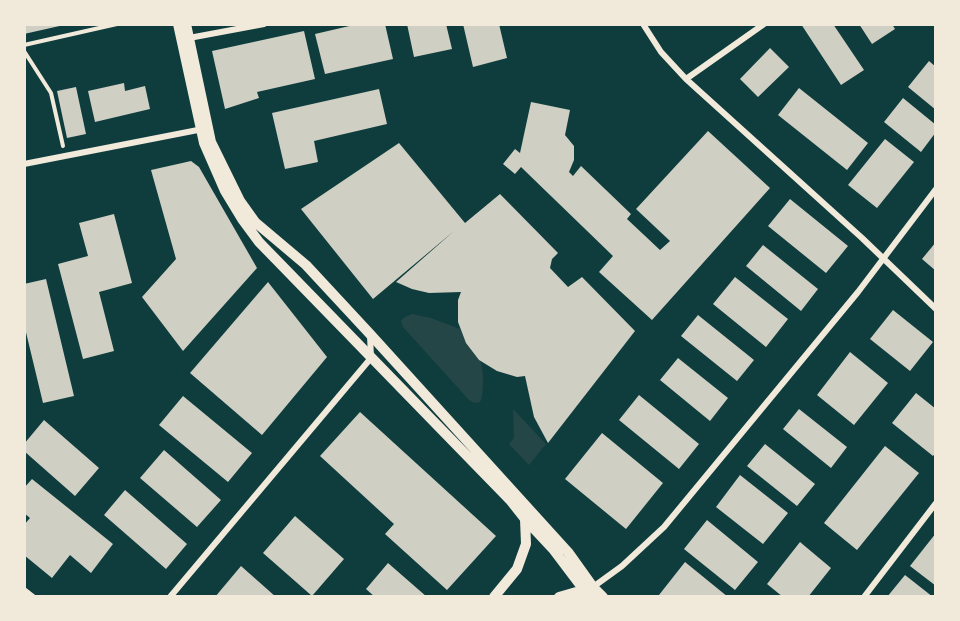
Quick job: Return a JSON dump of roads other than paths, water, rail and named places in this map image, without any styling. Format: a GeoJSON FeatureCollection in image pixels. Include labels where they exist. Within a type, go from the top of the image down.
{"type":"FeatureCollection","features":[{"type":"Feature","properties":{"kind":"street"},"geometry":{"type":"LineString","coordinates":[[178,24],[204,128],[231,186],[255,222],[306,265],[568,552],[591,592]]}},
{"type":"Feature","properties":{"kind":"street"},"geometry":{"type":"LineString","coordinates":[[186,24],[208,153],[225,191],[259,242],[510,500],[591,592],[603,597]]}},
{"type":"Feature","properties":{"kind":"street"},"geometry":{"type":"LineString","coordinates":[[189,38],[264,24]]}},
{"type":"Feature","properties":{"kind":"street"},"geometry":{"type":"LineString","coordinates":[[644,24],[661,51],[686,79],[936,309]]}},
{"type":"Feature","properties":{"kind":"street"},"geometry":{"type":"LineString","coordinates":[[686,79],[764,24]]}},
{"type":"Feature","properties":{"kind":"street"},"geometry":{"type":"LineString","coordinates":[[24,164],[204,128]]}},
{"type":"Feature","properties":{"kind":"street"},"geometry":{"type":"LineString","coordinates":[[559,597],[591,592],[664,526],[884,259],[936,189]]}},
{"type":"Feature","properties":{"kind":"street"},"geometry":{"type":"LineString","coordinates":[[170,597],[371,358],[370,334]]}},
{"type":"Feature","properties":{"kind":"street"},"geometry":{"type":"LineString","coordinates":[[864,597],[936,503]]}},
{"type":"Feature","properties":{"kind":"street"},"geometry":{"type":"LineString","coordinates":[[494,597],[517,569],[526,544],[525,519]]}},
{"type":"Feature","properties":{"kind":"street"},"geometry":{"type":"LineString","coordinates":[[24,590],[33,597]]}}]}
